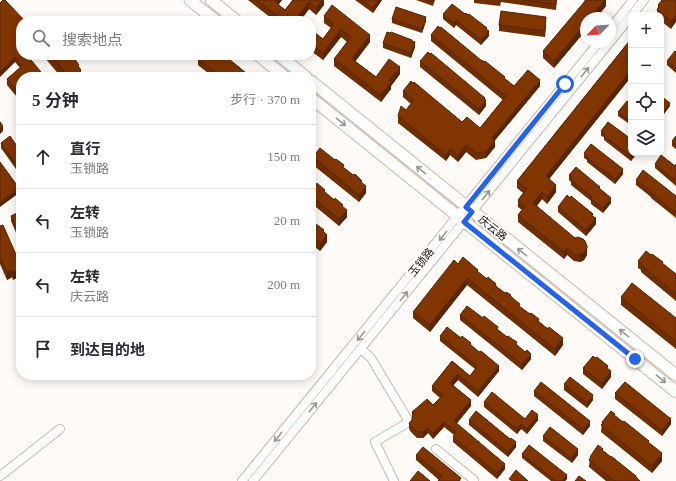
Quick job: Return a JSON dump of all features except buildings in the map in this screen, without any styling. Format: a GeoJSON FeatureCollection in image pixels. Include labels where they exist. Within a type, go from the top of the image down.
{"type":"FeatureCollection","features":[{"type":"Feature","properties":{"kind":"main road"},"geometry":{"type":"LineString","coordinates":[[190,0],[210,16]]}},
{"type":"Feature","properties":{"kind":"main road"},"geometry":{"type":"LineString","coordinates":[[211,0],[231,16]]}},
{"type":"Feature","properties":{"kind":"main road"},"geometry":{"type":"LineString","coordinates":[[264,60],[280,72]]}},
{"type":"Feature","properties":{"kind":"main road"},"geometry":{"type":"LineString","coordinates":[[285,60],[300,72]]}},
{"type":"Feature","properties":{"kind":"main road","name":"庆云路"},"geometry":{"type":"LineString","coordinates":[[316,85],[676,374]]}},
{"type":"Feature","properties":{"kind":"main road","name":"庆云路"},"geometry":{"type":"LineString","coordinates":[[316,102],[676,392]]}},
{"type":"Feature","properties":{"kind":"street"},"geometry":{"type":"LineString","coordinates":[[616,21],[633,0]]}},
{"type":"Feature","properties":{"kind":"street","name":"玉锁路"},"geometry":{"type":"LineString","coordinates":[[634,12],[644,0]]}},
{"type":"Feature","properties":{"kind":"street","name":"玉锁路"},"geometry":{"type":"LineString","coordinates":[[616,34],[628,19]]}},
{"type":"Feature","properties":{"kind":"street","name":"玉锁路"},"geometry":{"type":"LineString","coordinates":[[253,481],[361,349],[594,48]]}},
{"type":"Feature","properties":{"kind":"street","name":"玉锁路"},"geometry":{"type":"LineString","coordinates":[[469,209],[605,48]]}},
{"type":"Feature","properties":{"kind":"street","name":"玉锁路"},"geometry":{"type":"LineString","coordinates":[[242,481],[461,219]]}},
{"type":"Feature","properties":{"kind":"street"},"geometry":{"type":"LineString","coordinates":[[361,349],[371,358],[407,418],[407,423],[374,442],[394,481]]}},
{"type":"Feature","properties":{"kind":"street"},"geometry":{"type":"LineString","coordinates":[[0,476],[60,430]]}},
{"type":"Feature","properties":{"kind":"street"},"geometry":{"type":"LineString","coordinates":[[436,449],[474,480],[473,481]]}},
{"type":"Feature","properties":{"kind":"route"},"geometry":{"type":"LineString","coordinates":[[565,84],[466,207],[472,212],[464,222],[635,359]]}}]}
